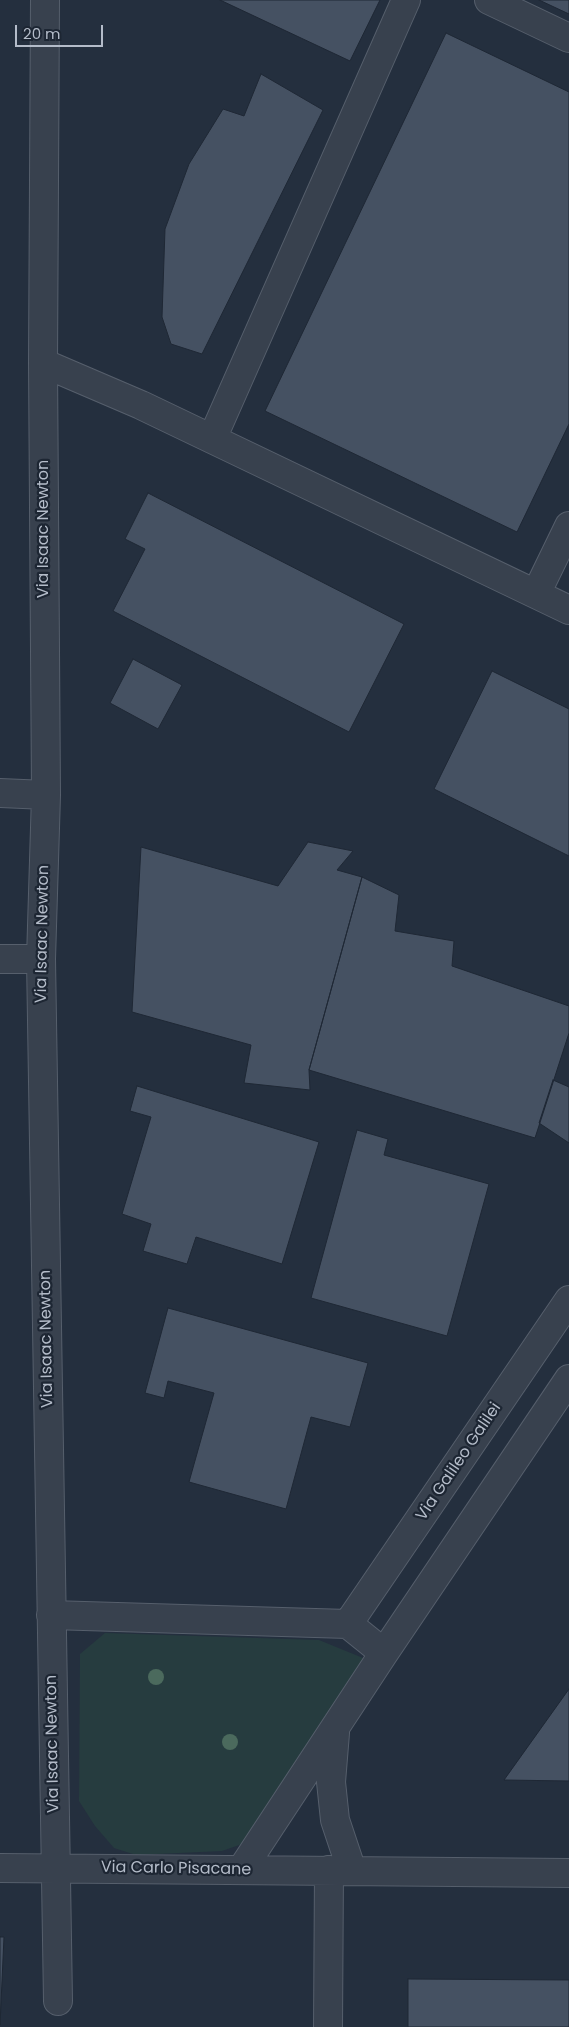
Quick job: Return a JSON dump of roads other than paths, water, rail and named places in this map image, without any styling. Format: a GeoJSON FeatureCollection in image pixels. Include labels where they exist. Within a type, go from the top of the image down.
{"type":"FeatureCollection","features":[{"type":"Feature","properties":{"kind":"street","name":"Via Isaac Newton"},"geometry":{"type":"LineString","coordinates":[[45,0],[43,363],[46,795],[41,959],[58,2001]]}},
{"type":"Feature","properties":{"kind":"street"},"geometry":{"type":"LineString","coordinates":[[212,439],[406,0]]}},
{"type":"Feature","properties":{"kind":"street"},"geometry":{"type":"LineString","coordinates":[[489,0],[569,38]]}},
{"type":"Feature","properties":{"kind":"street"},"geometry":{"type":"LineString","coordinates":[[43,363],[141,405],[569,610]]}},
{"type":"Feature","properties":{"kind":"street"},"geometry":{"type":"LineString","coordinates":[[536,594],[569,526]]}},
{"type":"Feature","properties":{"kind":"street"},"geometry":{"type":"LineString","coordinates":[[0,793],[46,795]]}},
{"type":"Feature","properties":{"kind":"street"},"geometry":{"type":"LineString","coordinates":[[0,959],[41,959]]}},
{"type":"Feature","properties":{"kind":"street","name":"Via Galileo Galilei"},"geometry":{"type":"LineString","coordinates":[[348,1624],[569,1300]]}},
{"type":"Feature","properties":{"kind":"street"},"geometry":{"type":"LineString","coordinates":[[242,1870],[335,1731],[384,1653],[569,1379]]}},
{"type":"Feature","properties":{"kind":"street"},"geometry":{"type":"LineString","coordinates":[[51,1615],[348,1624],[384,1653]]}},
{"type":"Feature","properties":{"kind":"street"},"geometry":{"type":"LineString","coordinates":[[328,2027],[340,1870],[331,1782],[335,1731]]}},
{"type":"Feature","properties":{"kind":"street","name":"Via Carlo Pisacane"},"geometry":{"type":"LineString","coordinates":[[0,1868],[569,1873]]}}]}
